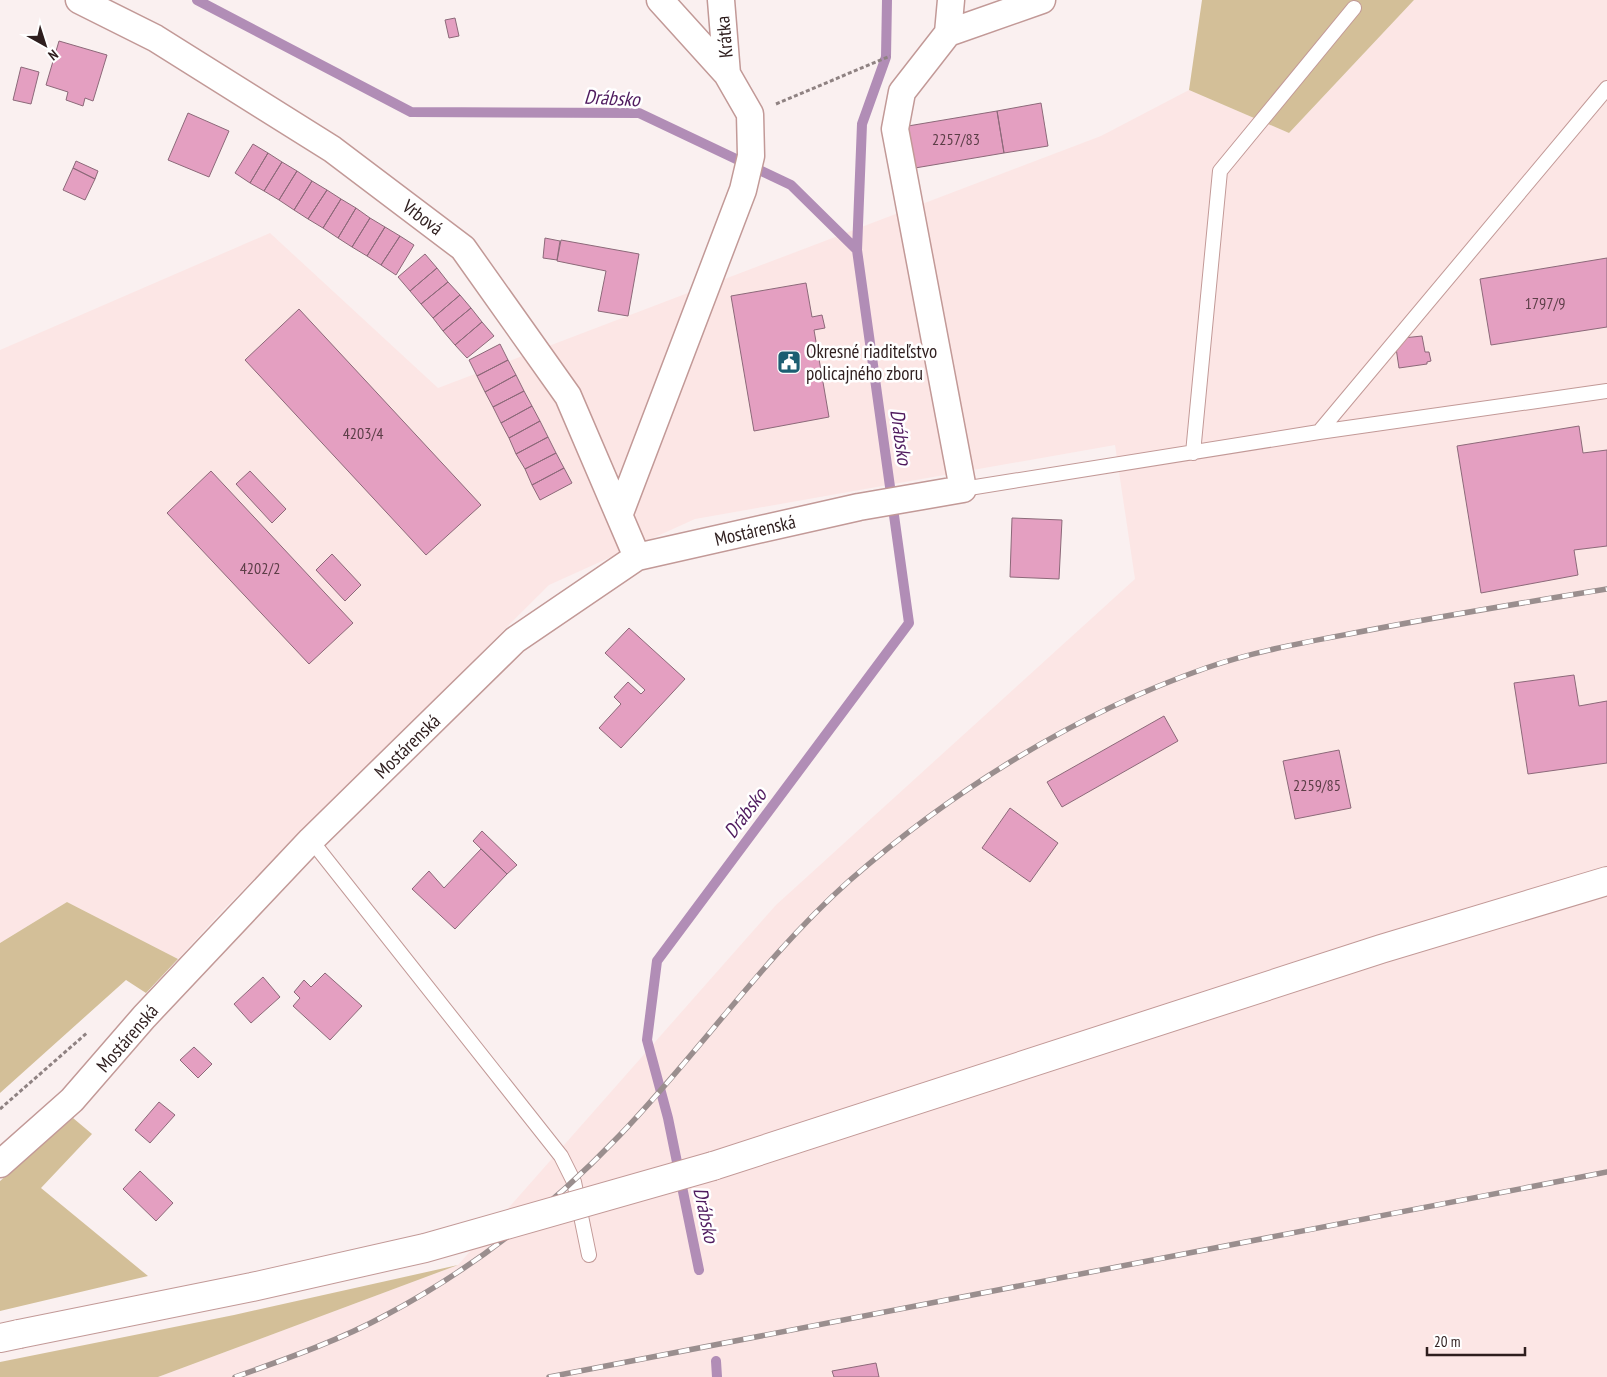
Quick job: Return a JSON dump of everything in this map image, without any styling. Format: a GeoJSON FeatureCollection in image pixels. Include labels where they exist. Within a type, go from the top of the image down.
{"type":"FeatureCollection","features":[{"type":"Feature","properties":{"kind":"main road"},"geometry":{"type":"LineString","coordinates":[[9,1336],[252,1287],[391,1256],[598,1200],[713,1166],[1381,949],[1607,882]]}},
{"type":"Feature","properties":{"kind":"street","name":"Vrbová"},"geometry":{"type":"LineString","coordinates":[[79,0],[154,38],[332,149],[463,248],[568,396],[620,513],[637,557]]}},
{"type":"Feature","properties":{"kind":"street"},"geometry":{"type":"LineString","coordinates":[[620,513],[742,190],[751,156],[750,114],[727,74],[660,0]]}},
{"type":"Feature","properties":{"kind":"street","name":"Krátka"},"geometry":{"type":"LineString","coordinates":[[721,0],[727,74]]}},
{"type":"Feature","properties":{"kind":"street"},"geometry":{"type":"LineString","coordinates":[[951,0],[941,41],[902,92],[895,129],[962,489]]}},
{"type":"Feature","properties":{"kind":"street"},"geometry":{"type":"LineString","coordinates":[[941,41],[1042,0]]}},
{"type":"Feature","properties":{"kind":"street","name":"Mostárenská"},"geometry":{"type":"LineString","coordinates":[[0,1164],[72,1100],[144,1017],[311,840],[515,640],[637,557],[859,507],[962,489]]}},
{"type":"Feature","properties":{"kind":"lane"},"geometry":{"type":"LineString","coordinates":[[1194,453],[1220,171],[1354,8]]}},
{"type":"Feature","properties":{"kind":"lane"},"geometry":{"type":"LineString","coordinates":[[1319,432],[1607,88]]}},
{"type":"Feature","properties":{"kind":"lane"},"geometry":{"type":"LineString","coordinates":[[962,489],[1319,432],[1607,391]]}},
{"type":"Feature","properties":{"kind":"lane"},"geometry":{"type":"LineString","coordinates":[[311,840],[562,1156],[574,1182],[590,1255]]}},
{"type":"Feature","properties":{"kind":"path"},"geometry":{"type":"LineString","coordinates":[[750,114],[886,57],[941,41]]}},
{"type":"Feature","properties":{"kind":"path"},"geometry":{"type":"LineString","coordinates":[[0,1109],[89,1032]]}},
{"type":"Feature","properties":{"kind":"shaded area"},"geometry":{"type":"Polygon","coordinates":[[[1202,0],[1414,0],[1289,133],[1189,90],[1202,0]]]}},
{"type":"Feature","properties":{"kind":"shaded area"},"geometry":{"type":"Polygon","coordinates":[[[1414,0],[1607,0],[1607,1377],[158,1377],[458,1265],[776,905],[1135,579],[1115,445],[695,519],[549,585],[222,911],[178,959],[67,902],[0,943],[0,350],[270,233],[438,388],[1101,136],[1189,90],[1289,133],[1414,0]]]}},
{"type":"Feature","properties":{"kind":"shaded area"},"geometry":{"type":"Polygon","coordinates":[[[67,902],[178,959],[146,993],[126,980],[0,1093],[0,943],[67,902]]]}},
{"type":"Feature","properties":{"kind":"shaded area"},"geometry":{"type":"Polygon","coordinates":[[[73,1118],[92,1134],[41,1188],[148,1276],[0,1311],[0,1181],[73,1118]]]}},
{"type":"Feature","properties":{"kind":"shaded area"},"geometry":{"type":"Polygon","coordinates":[[[458,1265],[158,1377],[0,1377],[0,1362],[234,1315],[458,1265]]]}},
{"type":"Feature","properties":{"kind":"building"},"geometry":{"type":"Polygon","coordinates":[[[455,18],[459,36],[449,38],[445,20],[455,18]]]}},
{"type":"Feature","properties":{"kind":"building"},"geometry":{"type":"Polygon","coordinates":[[[59,41],[107,55],[93,101],[85,98],[83,106],[66,100],[68,92],[46,85],[59,41]]]}},
{"type":"Feature","properties":{"kind":"building"},"geometry":{"type":"Polygon","coordinates":[[[21,67],[39,72],[31,104],[13,100],[21,67]]]}},
{"type":"Feature","properties":{"kind":"building"},"geometry":{"type":"Polygon","coordinates":[[[1041,103],[1048,146],[1004,153],[997,111],[1041,103]]]}},
{"type":"Feature","properties":{"kind":"building"},"geometry":{"type":"Polygon","coordinates":[[[997,111],[1004,153],[915,168],[908,126],[997,111]]]}},
{"type":"Feature","properties":{"kind":"building"},"geometry":{"type":"Polygon","coordinates":[[[188,113],[229,131],[209,177],[168,160],[188,113]]]}},
{"type":"Feature","properties":{"kind":"building"},"geometry":{"type":"Polygon","coordinates":[[[253,144],[268,153],[250,183],[235,173],[253,144]]]}},
{"type":"Feature","properties":{"kind":"building"},"geometry":{"type":"Polygon","coordinates":[[[268,153],[282,162],[264,191],[250,183],[268,153]]]}},
{"type":"Feature","properties":{"kind":"building"},"geometry":{"type":"Polygon","coordinates":[[[76,161],[98,171],[95,179],[73,168],[76,161]]]}},
{"type":"Feature","properties":{"kind":"building"},"geometry":{"type":"Polygon","coordinates":[[[282,162],[297,171],[279,200],[264,191],[282,162]]]}},
{"type":"Feature","properties":{"kind":"building"},"geometry":{"type":"Polygon","coordinates":[[[73,168],[95,179],[85,200],[63,190],[73,168]]]}},
{"type":"Feature","properties":{"kind":"building"},"geometry":{"type":"Polygon","coordinates":[[[297,171],[312,181],[294,210],[279,200],[297,171]]]}},
{"type":"Feature","properties":{"kind":"building"},"geometry":{"type":"Polygon","coordinates":[[[312,181],[327,190],[308,219],[294,210],[312,181]]]}},
{"type":"Feature","properties":{"kind":"building"},"geometry":{"type":"Polygon","coordinates":[[[327,190],[341,199],[323,228],[308,219],[327,190]]]}},
{"type":"Feature","properties":{"kind":"building"},"geometry":{"type":"Polygon","coordinates":[[[341,199],[356,208],[338,238],[323,228],[341,199]]]}},
{"type":"Feature","properties":{"kind":"building"},"geometry":{"type":"Polygon","coordinates":[[[356,208],[370,218],[352,247],[338,238],[356,208]]]}},
{"type":"Feature","properties":{"kind":"building"},"geometry":{"type":"Polygon","coordinates":[[[370,218],[385,227],[367,256],[352,247],[370,218]]]}},
{"type":"Feature","properties":{"kind":"building"},"geometry":{"type":"Polygon","coordinates":[[[385,227],[400,236],[381,265],[367,256],[385,227]]]}},
{"type":"Feature","properties":{"kind":"building"},"geometry":{"type":"Polygon","coordinates":[[[400,236],[414,245],[396,275],[381,265],[400,236]]]}},
{"type":"Feature","properties":{"kind":"building"},"geometry":{"type":"Polygon","coordinates":[[[545,238],[560,241],[557,260],[543,258],[545,238]]]}},
{"type":"Feature","properties":{"kind":"building"},"geometry":{"type":"Polygon","coordinates":[[[561,240],[639,254],[628,316],[598,311],[606,271],[557,261],[561,240]]]}},
{"type":"Feature","properties":{"kind":"building"},"geometry":{"type":"Polygon","coordinates":[[[425,254],[437,268],[410,291],[398,277],[425,254]]]}},
{"type":"Feature","properties":{"kind":"building"},"geometry":{"type":"Polygon","coordinates":[[[1607,258],[1607,327],[1491,345],[1480,279],[1607,258]]]}},
{"type":"Feature","properties":{"kind":"building"},"geometry":{"type":"Polygon","coordinates":[[[437,268],[448,282],[421,304],[410,291],[437,268]]]}},
{"type":"Feature","properties":{"kind":"building"},"geometry":{"type":"Polygon","coordinates":[[[448,282],[460,295],[433,318],[421,304],[448,282]]]}},
{"type":"Feature","properties":{"kind":"building"},"geometry":{"type":"Polygon","coordinates":[[[806,283],[812,317],[822,315],[825,328],[814,330],[829,417],[754,431],[731,296],[806,283]]]}},
{"type":"Feature","properties":{"kind":"building"},"geometry":{"type":"Polygon","coordinates":[[[460,295],[471,308],[443,331],[433,318],[460,295]]]}},
{"type":"Feature","properties":{"kind":"building"},"geometry":{"type":"Polygon","coordinates":[[[471,308],[482,322],[455,345],[443,331],[471,308]]]}},
{"type":"Feature","properties":{"kind":"building"},"geometry":{"type":"Polygon","coordinates":[[[299,309],[481,505],[426,555],[245,360],[299,309]]]}},
{"type":"Feature","properties":{"kind":"building"},"geometry":{"type":"Polygon","coordinates":[[[482,322],[494,336],[467,358],[455,345],[482,322]]]}},
{"type":"Feature","properties":{"kind":"building"},"geometry":{"type":"Polygon","coordinates":[[[1422,336],[1425,352],[1429,352],[1431,361],[1427,362],[1427,364],[1399,368],[1396,348],[1403,338],[1422,336]]]}},
{"type":"Feature","properties":{"kind":"building"},"geometry":{"type":"Polygon","coordinates":[[[500,344],[508,360],[477,376],[469,360],[500,344]]]}},
{"type":"Feature","properties":{"kind":"building"},"geometry":{"type":"Polygon","coordinates":[[[508,360],[516,375],[485,392],[477,376],[508,360]]]}},
{"type":"Feature","properties":{"kind":"building"},"geometry":{"type":"Polygon","coordinates":[[[516,375],[524,391],[493,407],[485,392],[516,375]]]}},
{"type":"Feature","properties":{"kind":"building"},"geometry":{"type":"Polygon","coordinates":[[[524,391],[532,406],[501,423],[493,407],[524,391]]]}},
{"type":"Feature","properties":{"kind":"building"},"geometry":{"type":"Polygon","coordinates":[[[532,406],[540,421],[509,438],[501,423],[532,406]]]}},
{"type":"Feature","properties":{"kind":"building"},"geometry":{"type":"Polygon","coordinates":[[[540,421],[548,437],[516,454],[509,438],[540,421]]]}},
{"type":"Feature","properties":{"kind":"building"},"geometry":{"type":"Polygon","coordinates":[[[1579,426],[1583,453],[1607,450],[1607,546],[1574,550],[1578,575],[1481,593],[1457,446],[1579,426]]]}},
{"type":"Feature","properties":{"kind":"building"},"geometry":{"type":"Polygon","coordinates":[[[548,437],[556,453],[525,469],[516,454],[548,437]]]}},
{"type":"Feature","properties":{"kind":"building"},"geometry":{"type":"Polygon","coordinates":[[[556,453],[564,468],[532,485],[525,469],[556,453]]]}},
{"type":"Feature","properties":{"kind":"building"},"geometry":{"type":"Polygon","coordinates":[[[564,468],[572,483],[540,500],[532,485],[564,468]]]}},
{"type":"Feature","properties":{"kind":"building"},"geometry":{"type":"Polygon","coordinates":[[[211,471],[353,623],[309,664],[167,513],[211,471]]]}},
{"type":"Feature","properties":{"kind":"building"},"geometry":{"type":"Polygon","coordinates":[[[250,471],[286,509],[272,523],[236,484],[250,471]]]}},
{"type":"Feature","properties":{"kind":"building"},"geometry":{"type":"Polygon","coordinates":[[[1012,518],[1062,520],[1059,579],[1010,577],[1012,518]]]}},
{"type":"Feature","properties":{"kind":"building"},"geometry":{"type":"Polygon","coordinates":[[[332,554],[361,585],[345,601],[316,570],[332,554]]]}},
{"type":"Feature","properties":{"kind":"building"},"geometry":{"type":"Polygon","coordinates":[[[629,628],[685,679],[621,748],[599,728],[621,704],[614,697],[628,682],[641,694],[645,690],[605,653],[629,628]]]}},
{"type":"Feature","properties":{"kind":"building"},"geometry":{"type":"Polygon","coordinates":[[[1574,675],[1579,706],[1607,701],[1607,763],[1528,774],[1514,683],[1574,675]]]}},
{"type":"Feature","properties":{"kind":"building"},"geometry":{"type":"Polygon","coordinates":[[[1164,716],[1178,741],[1062,807],[1047,782],[1164,716]]]}},
{"type":"Feature","properties":{"kind":"building"},"geometry":{"type":"Polygon","coordinates":[[[1339,750],[1351,808],[1295,819],[1283,761],[1339,750]]]}},
{"type":"Feature","properties":{"kind":"building"},"geometry":{"type":"Polygon","coordinates":[[[1010,808],[1058,843],[1030,882],[982,848],[1010,808]]]}},
{"type":"Feature","properties":{"kind":"building"},"geometry":{"type":"Polygon","coordinates":[[[482,831],[517,865],[507,874],[473,841],[482,831]]]}},
{"type":"Feature","properties":{"kind":"building"},"geometry":{"type":"Polygon","coordinates":[[[481,849],[507,874],[455,929],[412,889],[429,871],[444,888],[481,849]]]}},
{"type":"Feature","properties":{"kind":"building"},"geometry":{"type":"Polygon","coordinates":[[[325,973],[362,1006],[330,1040],[293,1006],[300,998],[294,992],[304,980],[311,987],[325,973]]]}},
{"type":"Feature","properties":{"kind":"building"},"geometry":{"type":"Polygon","coordinates":[[[263,977],[280,997],[251,1023],[234,1004],[263,977]]]}},
{"type":"Feature","properties":{"kind":"building"},"geometry":{"type":"Polygon","coordinates":[[[194,1047],[212,1064],[198,1078],[180,1060],[194,1047]]]}},
{"type":"Feature","properties":{"kind":"building"},"geometry":{"type":"Polygon","coordinates":[[[159,1102],[175,1115],[150,1143],[135,1130],[159,1102]]]}},
{"type":"Feature","properties":{"kind":"building"},"geometry":{"type":"Polygon","coordinates":[[[140,1171],[173,1203],[156,1221],[123,1189],[140,1171]]]}},
{"type":"Feature","properties":{"kind":"building"},"geometry":{"type":"Polygon","coordinates":[[[876,1363],[879,1377],[834,1377],[832,1371],[876,1363]]]}},
{"type":"Feature","properties":{"kind":"waterway","name":"Drábsko"},"geometry":{"type":"LineString","coordinates":[[197,0],[411,112],[639,113],[791,185],[857,250],[909,623],[657,961],[647,1040],[668,1118],[699,1270]]}},
{"type":"Feature","properties":{"kind":"waterway"},"geometry":{"type":"LineString","coordinates":[[857,250],[862,124],[886,57],[887,0]]}},
{"type":"Feature","properties":{"kind":"waterway","name":"Drábsko"},"geometry":{"type":"LineString","coordinates":[[716,1361],[717,1377]]}},
{"type":"Feature","properties":{"kind":"railway"},"geometry":{"type":"LineString","coordinates":[[235,1377],[331,1341],[386,1315],[450,1278],[510,1235],[566,1187],[619,1136],[648,1105],[788,941],[818,910],[849,881],[930,816],[1017,758],[1110,708],[1157,687],[1241,657],[1295,644],[1381,628],[1607,589]]}},
{"type":"Feature","properties":{"kind":"railway"},"geometry":{"type":"LineString","coordinates":[[549,1377],[1607,1172]]}},
{"type":"Feature","properties":{"kind":"place","name":"Okresné riaditeľstvo policajného zboru"},"geometry":{"type":"Point","coordinates":[789,362]}}]}
